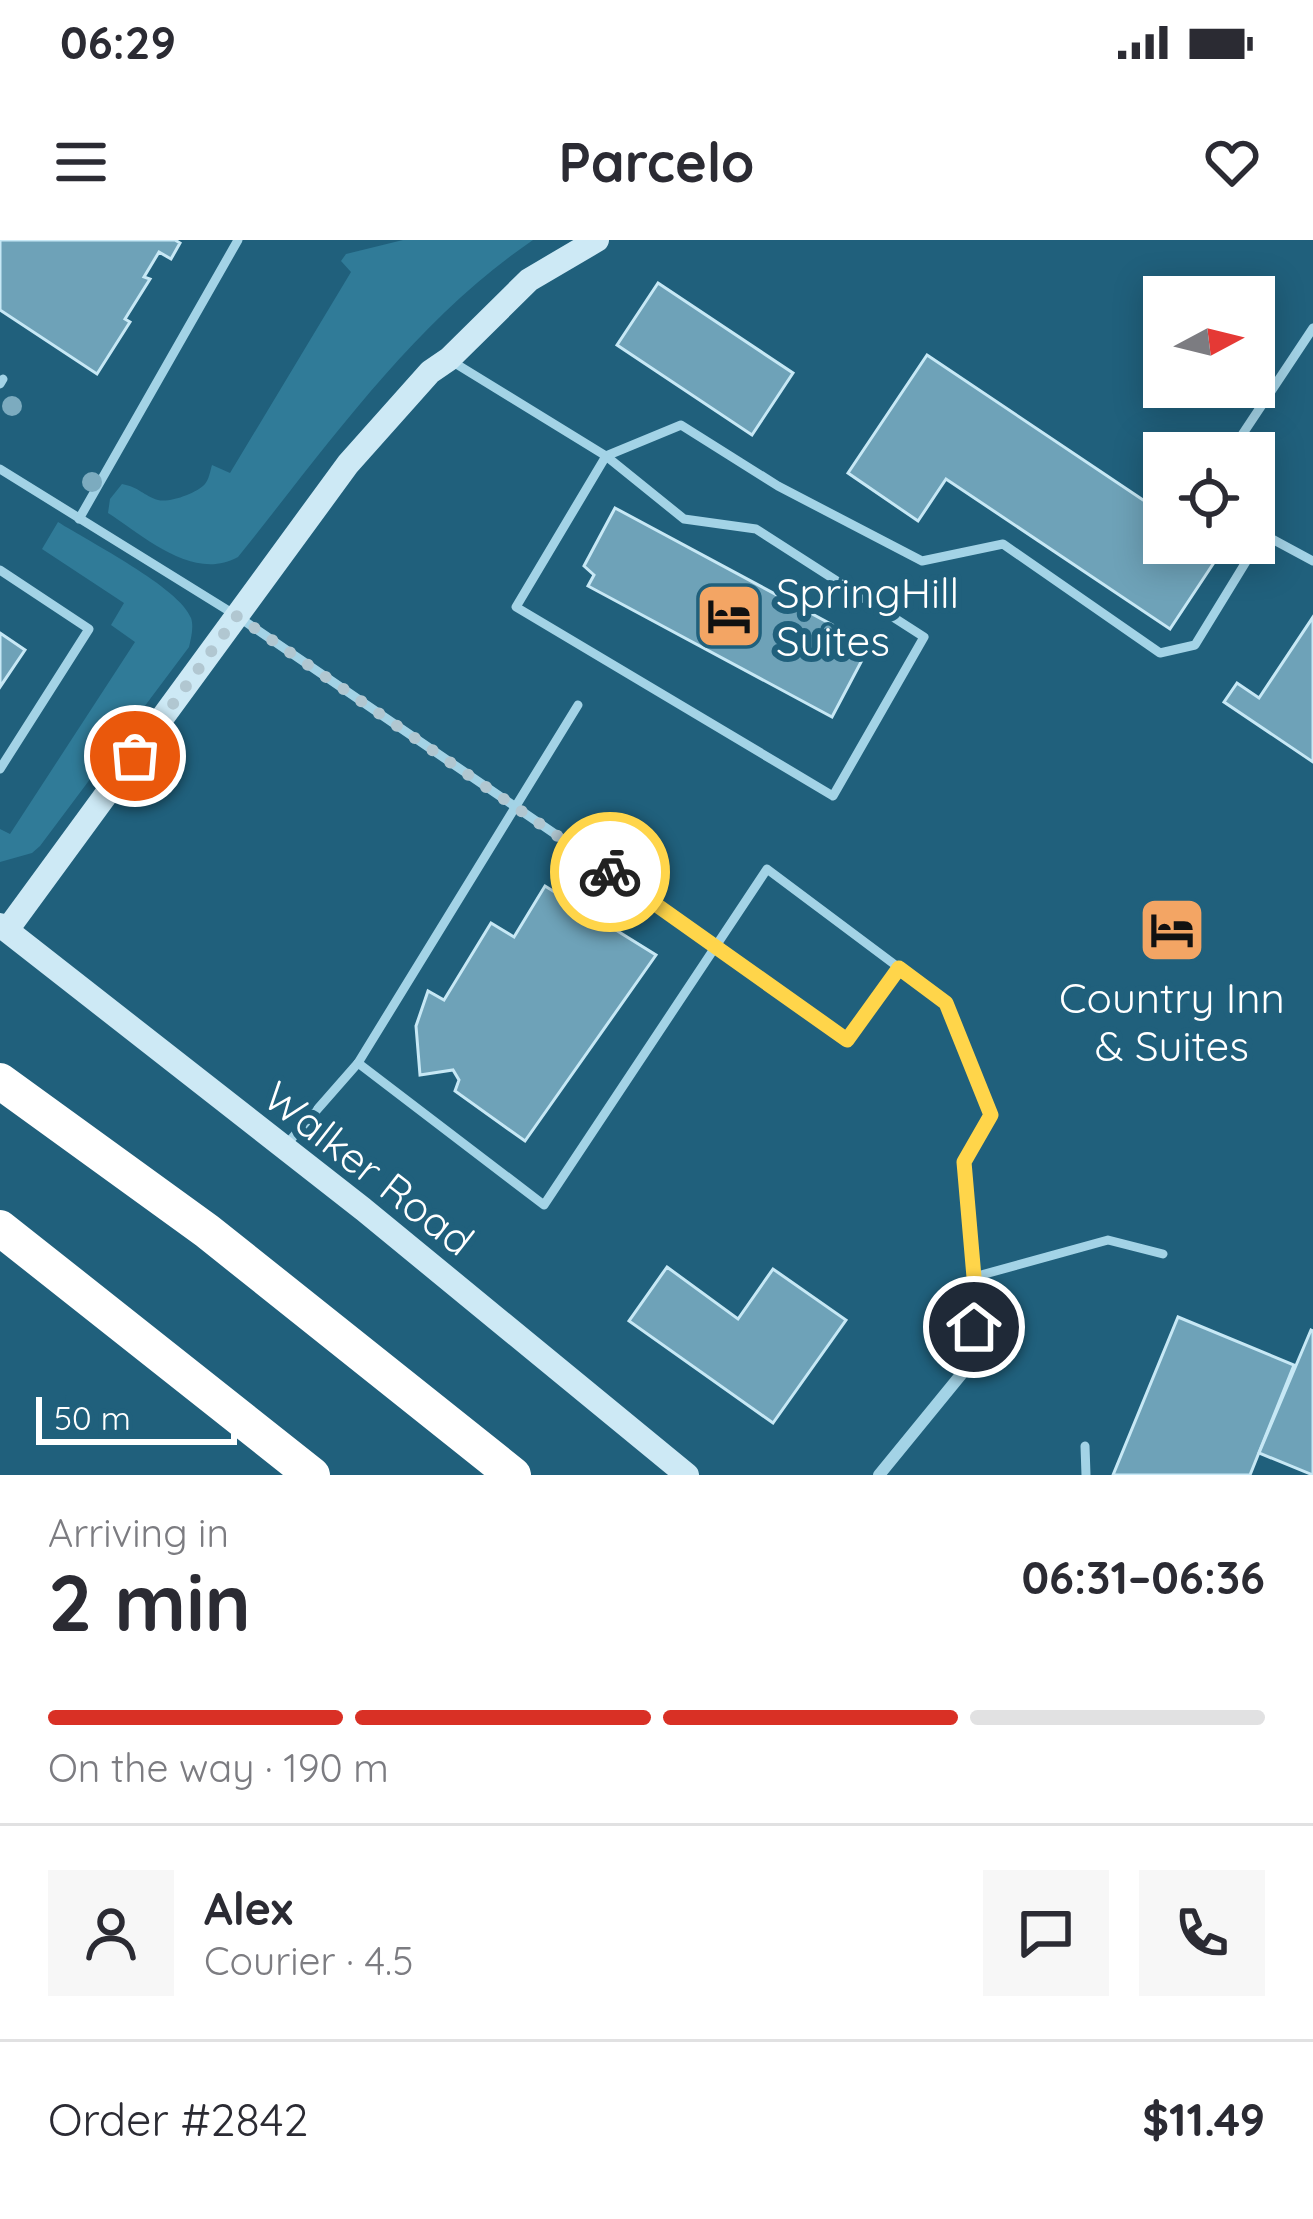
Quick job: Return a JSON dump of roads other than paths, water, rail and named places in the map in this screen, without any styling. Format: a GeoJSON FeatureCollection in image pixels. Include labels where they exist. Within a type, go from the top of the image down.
{"type":"FeatureCollection","features":[{"type":"Feature","properties":{"kind":"highway"},"geometry":{"type":"LineString","coordinates":[[0,1081],[207,1231],[513,1475]]}},
{"type":"Feature","properties":{"kind":"highway"},"geometry":{"type":"LineString","coordinates":[[0,1228],[312,1475]]}},
{"type":"Feature","properties":{"kind":"street"},"geometry":{"type":"LineString","coordinates":[[3,928],[348,464],[430,372],[529,280],[597,240]]}},
{"type":"Feature","properties":{"kind":"street","name":"Walker Road"},"geometry":{"type":"LineString","coordinates":[[3,928],[363,1209],[687,1475]]}},
{"type":"Feature","properties":{"kind":"street"},"geometry":{"type":"LineString","coordinates":[[879,1475],[964,1371],[974,1327],[974,1277],[964,1162],[991,1115]]}},
{"type":"Feature","properties":{"kind":"lane"},"geometry":{"type":"LineString","coordinates":[[79,518],[238,240]]}},
{"type":"Feature","properties":{"kind":"lane"},"geometry":{"type":"LineString","coordinates":[[1243,432],[1313,328]]}},
{"type":"Feature","properties":{"kind":"lane"},"geometry":{"type":"LineString","coordinates":[[448,359],[607,456],[684,519],[756,530],[923,637],[833,796],[516,607],[607,456],[681,425],[778,486],[922,561],[1003,544],[1160,653],[1196,645],[1262,535],[1313,561]]}},
{"type":"Feature","properties":{"kind":"lane"},"geometry":{"type":"LineString","coordinates":[[0,469],[237,616],[717,945],[847,1040],[899,968]]}},
{"type":"Feature","properties":{"kind":"lane"},"geometry":{"type":"LineString","coordinates":[[0,570],[88,629],[0,769]]}},
{"type":"Feature","properties":{"kind":"lane"},"geometry":{"type":"LineString","coordinates":[[283,1149],[358,1064],[578,705]]}},
{"type":"Feature","properties":{"kind":"lane"},"geometry":{"type":"LineString","coordinates":[[358,1064],[544,1205],[767,869],[946,1003],[991,1115]]}},
{"type":"Feature","properties":{"kind":"lane"},"geometry":{"type":"LineString","coordinates":[[974,1277],[1108,1240],[1163,1254]]}},
{"type":"Feature","properties":{"kind":"lane"},"geometry":{"type":"LineString","coordinates":[[1085,1446],[1086,1475]]}},
{"type":"Feature","properties":{"kind":"place","name":"SpringHill Suites"},"geometry":{"type":"Point","coordinates":[729,616]}},
{"type":"Feature","properties":{"kind":"place","name":"Country Inn & Suites"},"geometry":{"type":"Point","coordinates":[1172,930]}}]}
